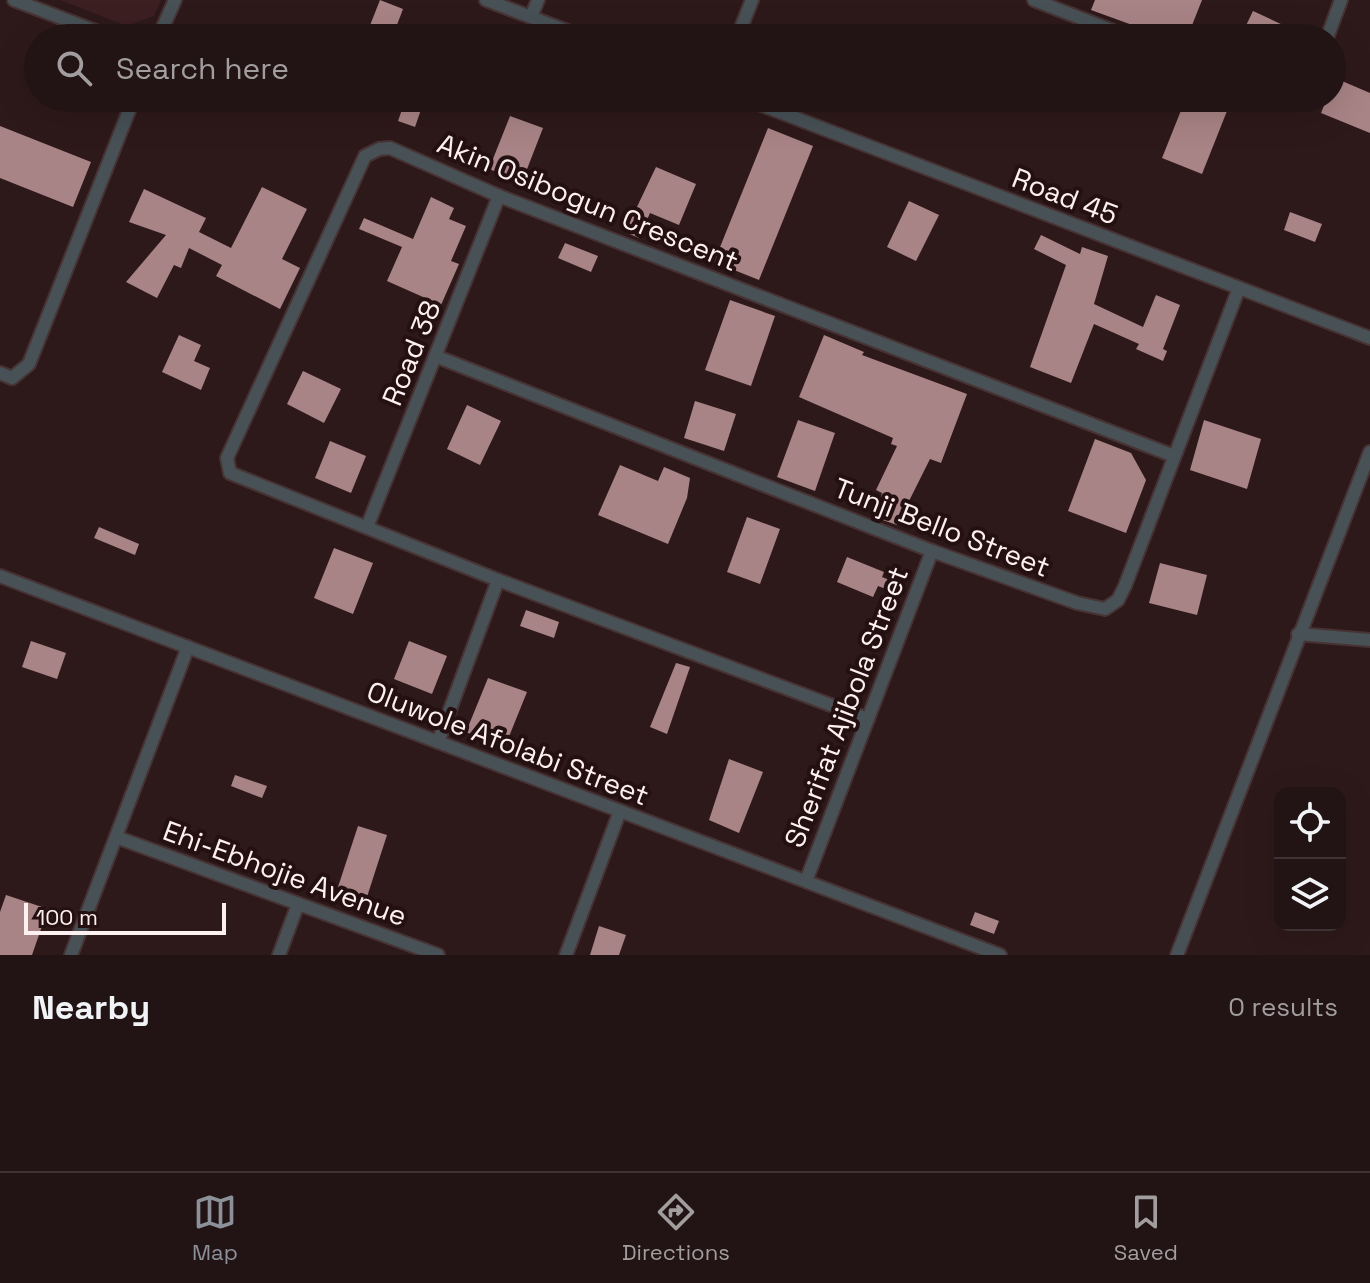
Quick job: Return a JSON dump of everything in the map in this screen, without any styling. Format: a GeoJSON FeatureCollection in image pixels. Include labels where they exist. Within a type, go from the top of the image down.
{"type":"FeatureCollection","features":[{"type":"Feature","properties":{"kind":"street"},"geometry":{"type":"LineString","coordinates":[[14,0],[77,24]]}},
{"type":"Feature","properties":{"kind":"street"},"geometry":{"type":"LineString","coordinates":[[164,24],[175,0]]}},
{"type":"Feature","properties":{"kind":"street"},"geometry":{"type":"LineString","coordinates":[[486,0],[549,24]]}},
{"type":"Feature","properties":{"kind":"street"},"geometry":{"type":"LineString","coordinates":[[531,17],[538,0]]}},
{"type":"Feature","properties":{"kind":"street"},"geometry":{"type":"LineString","coordinates":[[743,24],[752,0]]}},
{"type":"Feature","properties":{"kind":"street"},"geometry":{"type":"LineString","coordinates":[[1034,0],[1095,24]]}},
{"type":"Feature","properties":{"kind":"street"},"geometry":{"type":"LineString","coordinates":[[1332,24],[1341,0]]}},
{"type":"Feature","properties":{"kind":"street"},"geometry":{"type":"LineString","coordinates":[[0,373],[12,378],[29,364],[128,112]]}},
{"type":"Feature","properties":{"kind":"street","name":"Road 45"},"geometry":{"type":"LineString","coordinates":[[780,112],[1370,338]]}},
{"type":"Feature","properties":{"kind":"street","name":"Akin Osibogun Crescent"},"geometry":{"type":"LineString","coordinates":[[868,719],[498,580],[235,476],[227,468],[227,458],[365,156],[379,149],[390,148],[499,196],[1174,456]]}},
{"type":"Feature","properties":{"kind":"street","name":"Road 38"},"geometry":{"type":"LineString","coordinates":[[367,527],[499,196]]}},
{"type":"Feature","properties":{"kind":"street","name":"Tunji Bello Street"},"geometry":{"type":"LineString","coordinates":[[435,356],[932,551],[1077,603],[1109,608],[1125,586],[1239,288]]}},
{"type":"Feature","properties":{"kind":"street"},"geometry":{"type":"LineString","coordinates":[[1177,955],[1370,452]]}},
{"type":"Feature","properties":{"kind":"street","name":"Sherifat Ajibola Street"},"geometry":{"type":"LineString","coordinates":[[806,881],[932,551]]}},
{"type":"Feature","properties":{"kind":"street","name":"Oluwole Afolabi Street"},"geometry":{"type":"LineString","coordinates":[[0,576],[1000,955]]}},
{"type":"Feature","properties":{"kind":"street"},"geometry":{"type":"LineString","coordinates":[[438,742],[498,580]]}},
{"type":"Feature","properties":{"kind":"street"},"geometry":{"type":"LineString","coordinates":[[1298,634],[1370,640]]}},
{"type":"Feature","properties":{"kind":"street"},"geometry":{"type":"LineString","coordinates":[[71,955],[188,647]]}},
{"type":"Feature","properties":{"kind":"street"},"geometry":{"type":"LineString","coordinates":[[566,955],[620,811]]}},
{"type":"Feature","properties":{"kind":"street","name":"Ehi-Ebhojie Avenue"},"geometry":{"type":"LineString","coordinates":[[116,837],[438,955]]}},
{"type":"Feature","properties":{"kind":"street"},"geometry":{"type":"LineString","coordinates":[[279,955],[298,904]]}},
{"type":"Feature","properties":{"kind":"shaded area"},"geometry":{"type":"Polygon","coordinates":[[[60,0],[161,0],[154,16],[132,24],[122,24],[60,0]]]}},
{"type":"Feature","properties":{"kind":"building"},"geometry":{"type":"Polygon","coordinates":[[[380,0],[403,9],[397,24],[371,24],[380,0]]]}},
{"type":"Feature","properties":{"kind":"building"},"geometry":{"type":"Polygon","coordinates":[[[1095,0],[1202,0],[1193,24],[1130,24],[1091,10],[1095,0]]]}},
{"type":"Feature","properties":{"kind":"building"},"geometry":{"type":"Polygon","coordinates":[[[1253,11],[1281,24],[1247,24],[1253,11]]]}},
{"type":"Feature","properties":{"kind":"building"},"geometry":{"type":"Polygon","coordinates":[[[1346,83],[1370,93],[1370,133],[1321,113],[1346,112],[1346,83]]]}},
{"type":"Feature","properties":{"kind":"building"},"geometry":{"type":"Polygon","coordinates":[[[401,112],[420,112],[415,127],[398,121],[401,112]]]}},
{"type":"Feature","properties":{"kind":"building"},"geometry":{"type":"Polygon","coordinates":[[[1180,112],[1227,112],[1202,174],[1162,158],[1180,112]]]}},
{"type":"Feature","properties":{"kind":"building"},"geometry":{"type":"Polygon","coordinates":[[[510,116],[543,128],[522,182],[489,169],[510,116]]]}},
{"type":"Feature","properties":{"kind":"building"},"geometry":{"type":"Polygon","coordinates":[[[0,126],[91,162],[73,207],[0,178],[0,126]]]}},
{"type":"Feature","properties":{"kind":"building"},"geometry":{"type":"Polygon","coordinates":[[[768,128],[813,146],[759,280],[714,262],[768,128]]]}},
{"type":"Feature","properties":{"kind":"building"},"geometry":{"type":"Polygon","coordinates":[[[656,167],[696,184],[679,225],[650,213],[639,238],[625,232],[656,167]]]}},
{"type":"Feature","properties":{"kind":"building"},"geometry":{"type":"Polygon","coordinates":[[[262,187],[307,209],[282,259],[300,268],[280,309],[216,276],[222,265],[189,248],[181,268],[174,265],[157,298],[126,282],[166,235],[129,222],[144,189],[206,218],[199,232],[231,248],[262,187]]]}},
{"type":"Feature","properties":{"kind":"building"},"geometry":{"type":"Polygon","coordinates":[[[431,197],[454,208],[449,219],[466,226],[451,261],[459,264],[441,305],[387,281],[402,247],[359,229],[364,218],[413,239],[431,197]]]}},
{"type":"Feature","properties":{"kind":"building"},"geometry":{"type":"Polygon","coordinates":[[[909,201],[939,215],[916,261],[887,247],[909,201]]]}},
{"type":"Feature","properties":{"kind":"building"},"geometry":{"type":"Polygon","coordinates":[[[1290,212],[1322,224],[1315,242],[1284,230],[1290,212]]]}},
{"type":"Feature","properties":{"kind":"building"},"geometry":{"type":"Polygon","coordinates":[[[1041,235],[1080,254],[1082,247],[1108,256],[1094,304],[1143,327],[1156,295],[1180,305],[1163,349],[1167,351],[1163,361],[1136,349],[1139,344],[1094,324],[1071,383],[1030,367],[1066,265],[1034,249],[1041,235]]]}},
{"type":"Feature","properties":{"kind":"building"},"geometry":{"type":"Polygon","coordinates":[[[565,243],[598,256],[591,272],[558,258],[565,243]]]}},
{"type":"Feature","properties":{"kind":"building"},"geometry":{"type":"Polygon","coordinates":[[[730,300],[775,316],[751,386],[705,370],[730,300]]]}},
{"type":"Feature","properties":{"kind":"building"},"geometry":{"type":"Polygon","coordinates":[[[179,335],[201,345],[194,361],[210,368],[201,390],[162,372],[179,335]]]}},
{"type":"Feature","properties":{"kind":"building"},"geometry":{"type":"Polygon","coordinates":[[[824,335],[864,352],[862,355],[967,394],[941,463],[930,459],[897,525],[874,517],[882,493],[876,490],[897,446],[891,444],[893,438],[799,397],[824,335]]]}},
{"type":"Feature","properties":{"kind":"building"},"geometry":{"type":"Polygon","coordinates":[[[303,371],[341,389],[324,423],[287,404],[303,371]]]}},
{"type":"Feature","properties":{"kind":"building"},"geometry":{"type":"Polygon","coordinates":[[[695,401],[736,414],[724,451],[684,438],[695,401]]]}},
{"type":"Feature","properties":{"kind":"building"},"geometry":{"type":"Polygon","coordinates":[[[467,405],[501,421],[480,465],[447,449],[467,405]]]}},
{"type":"Feature","properties":{"kind":"building"},"geometry":{"type":"Polygon","coordinates":[[[798,420],[835,433],[815,491],[777,477],[798,420]]]}},
{"type":"Feature","properties":{"kind":"building"},"geometry":{"type":"Polygon","coordinates":[[[1204,420],[1261,439],[1247,489],[1190,470],[1204,420]]]}},
{"type":"Feature","properties":{"kind":"building"},"geometry":{"type":"Polygon","coordinates":[[[1095,439],[1131,453],[1146,480],[1126,533],[1068,511],[1095,439]]]}},
{"type":"Feature","properties":{"kind":"building"},"geometry":{"type":"Polygon","coordinates":[[[330,441],[366,456],[351,493],[315,478],[330,441]]]}},
{"type":"Feature","properties":{"kind":"building"},"geometry":{"type":"Polygon","coordinates":[[[620,465],[658,481],[664,467],[690,478],[687,498],[668,544],[598,515],[620,465]]]}},
{"type":"Feature","properties":{"kind":"building"},"geometry":{"type":"Polygon","coordinates":[[[747,517],[780,529],[760,584],[727,572],[747,517]]]}},
{"type":"Feature","properties":{"kind":"building"},"geometry":{"type":"Polygon","coordinates":[[[99,527],[139,544],[135,555],[94,538],[99,527]]]}},
{"type":"Feature","properties":{"kind":"building"},"geometry":{"type":"Polygon","coordinates":[[[334,548],[373,563],[353,614],[314,598],[334,548]]]}},
{"type":"Feature","properties":{"kind":"building"},"geometry":{"type":"Polygon","coordinates":[[[847,557],[884,572],[882,577],[894,582],[891,591],[878,586],[873,597],[837,582],[847,557]]]}},
{"type":"Feature","properties":{"kind":"building"},"geometry":{"type":"Polygon","coordinates":[[[1160,563],[1207,575],[1197,615],[1149,603],[1160,563]]]}},
{"type":"Feature","properties":{"kind":"building"},"geometry":{"type":"Polygon","coordinates":[[[526,610],[559,622],[554,638],[520,626],[526,610]]]}},
{"type":"Feature","properties":{"kind":"building"},"geometry":{"type":"Polygon","coordinates":[[[31,641],[66,653],[57,679],[22,667],[31,641]]]}},
{"type":"Feature","properties":{"kind":"building"},"geometry":{"type":"Polygon","coordinates":[[[409,641],[447,656],[432,694],[394,679],[409,641]]]}},
{"type":"Feature","properties":{"kind":"building"},"geometry":{"type":"Polygon","coordinates":[[[676,663],[690,667],[667,734],[650,727],[676,663]]]}},
{"type":"Feature","properties":{"kind":"building"},"geometry":{"type":"Polygon","coordinates":[[[488,678],[527,692],[504,749],[466,732],[488,678]]]}},
{"type":"Feature","properties":{"kind":"building"},"geometry":{"type":"Polygon","coordinates":[[[729,759],[763,772],[739,833],[709,820],[729,759]]]}},
{"type":"Feature","properties":{"kind":"building"},"geometry":{"type":"Polygon","coordinates":[[[235,775],[267,786],[262,798],[231,786],[235,775]]]}},
{"type":"Feature","properties":{"kind":"building"},"geometry":{"type":"Polygon","coordinates":[[[358,826],[387,835],[365,903],[336,893],[358,826]]]}},
{"type":"Feature","properties":{"kind":"building"},"geometry":{"type":"Polygon","coordinates":[[[6,895],[48,909],[32,955],[0,955],[0,912],[6,895]]]}},
{"type":"Feature","properties":{"kind":"building"},"geometry":{"type":"Polygon","coordinates":[[[975,912],[999,921],[994,934],[970,925],[975,912]]]}},
{"type":"Feature","properties":{"kind":"building"},"geometry":{"type":"Polygon","coordinates":[[[599,926],[626,935],[619,955],[590,955],[599,926]]]}}]}
